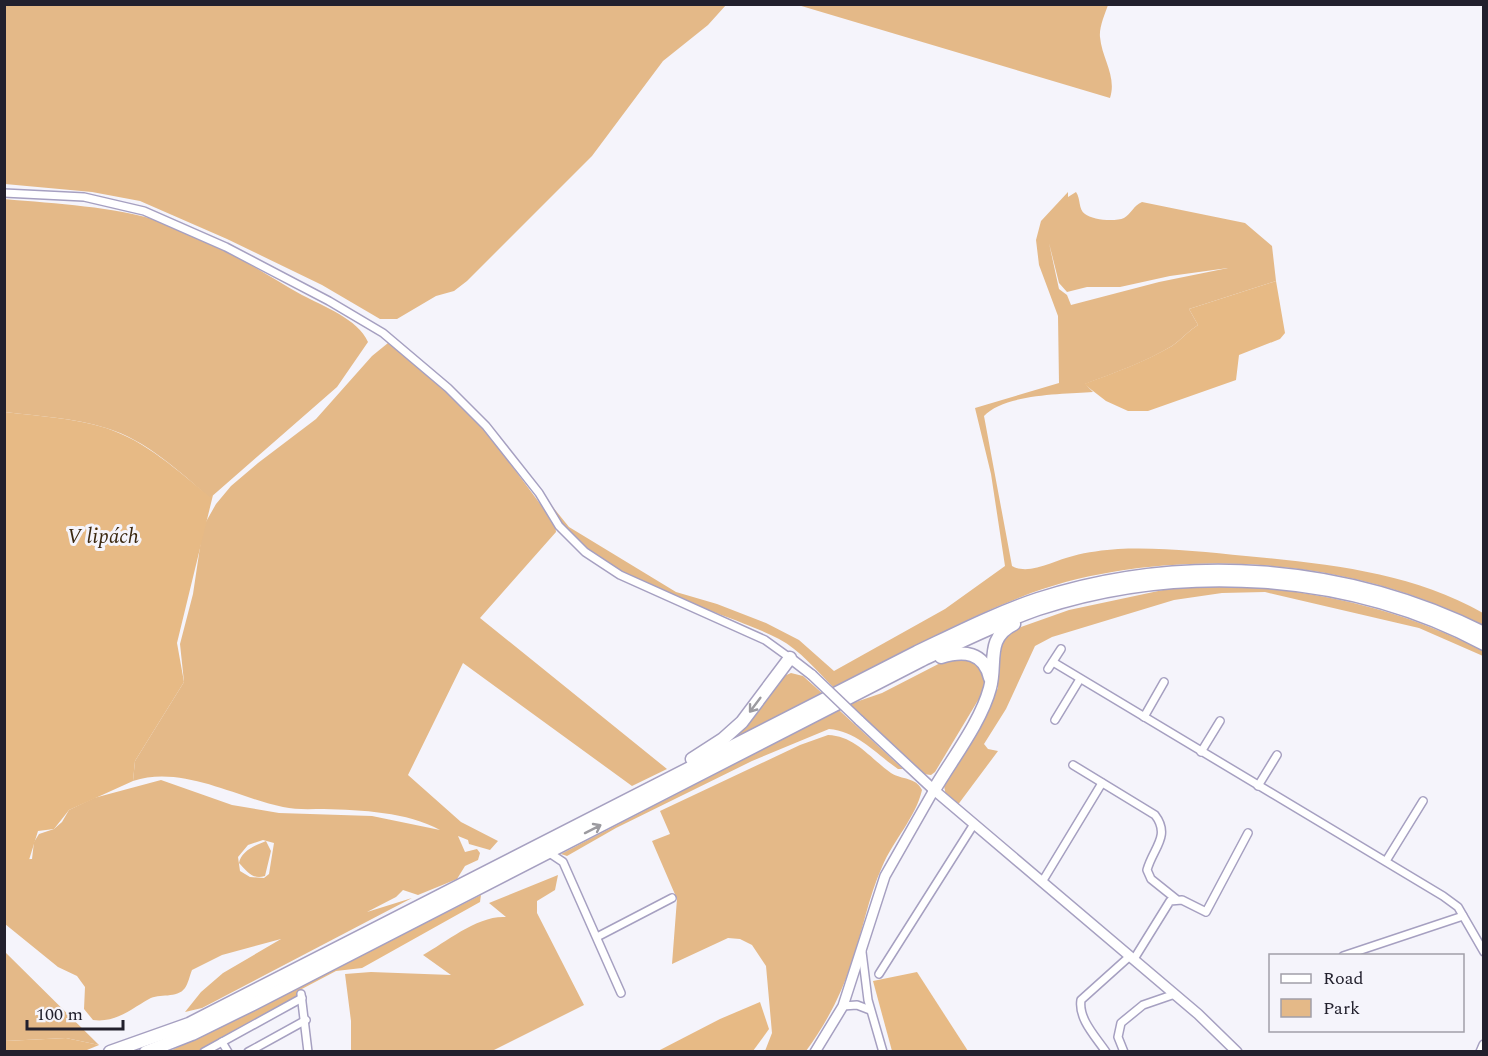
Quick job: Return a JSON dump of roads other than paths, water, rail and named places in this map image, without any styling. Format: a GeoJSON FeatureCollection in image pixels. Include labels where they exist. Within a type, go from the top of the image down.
{"type":"FeatureCollection","features":[{"type":"Feature","properties":{"kind":"highway"},"geometry":{"type":"LineString","coordinates":[[110,1052],[189,1024],[986,619],[1063,592],[1143,575],[1217,570],[1298,575],[1402,599],[1484,633]]}},
{"type":"Feature","properties":{"kind":"highway"},"geometry":{"type":"LineString","coordinates":[[146,1052],[223,1019],[853,696],[1014,618],[1065,601],[1144,585],[1217,580],[1306,587],[1400,609],[1484,644]]}},
{"type":"Feature","properties":{"kind":"highway"},"geometry":{"type":"LineString","coordinates":[[934,790],[986,701],[994,669],[992,648],[1006,627],[1038,615],[1144,585]]}},
{"type":"Feature","properties":{"kind":"highway"},"geometry":{"type":"LineString","coordinates":[[853,696],[875,690],[937,658],[961,653],[978,656],[984,661],[992,682]]}},
{"type":"Feature","properties":{"kind":"highway"},"geometry":{"type":"LineString","coordinates":[[648,789],[723,739],[742,722],[790,658]]}},
{"type":"Feature","properties":{"kind":"street"},"geometry":{"type":"LineString","coordinates":[[4,193],[84,197],[144,211],[226,247],[329,301],[383,333],[448,388],[486,426],[539,493],[559,526],[585,552],[620,575],[765,640],[790,658],[812,675],[934,790],[1175,994],[1237,1052]]}},
{"type":"Feature","properties":{"kind":"street"},"geometry":{"type":"LineString","coordinates":[[1048,669],[1061,649]]}},
{"type":"Feature","properties":{"kind":"street"},"geometry":{"type":"LineString","coordinates":[[1053,662],[1443,896],[1458,907],[1484,952]]}},
{"type":"Feature","properties":{"kind":"street"},"geometry":{"type":"LineString","coordinates":[[1055,720],[1080,679]]}},
{"type":"Feature","properties":{"kind":"street"},"geometry":{"type":"LineString","coordinates":[[1144,717],[1164,682]]}},
{"type":"Feature","properties":{"kind":"street"},"geometry":{"type":"LineString","coordinates":[[1201,752],[1220,721]]}},
{"type":"Feature","properties":{"kind":"street"},"geometry":{"type":"LineString","coordinates":[[1257,786],[1276,755]]}},
{"type":"Feature","properties":{"kind":"street"},"geometry":{"type":"LineString","coordinates":[[1073,765],[1155,815],[1161,823],[1161,838],[1147,870],[1151,879],[1176,899],[1206,912],[1248,833]]}},
{"type":"Feature","properties":{"kind":"street"},"geometry":{"type":"LineString","coordinates":[[1042,882],[1102,783]]}},
{"type":"Feature","properties":{"kind":"street"},"geometry":{"type":"LineString","coordinates":[[814,1052],[843,1006],[862,952],[872,910],[885,876],[934,790]]}},
{"type":"Feature","properties":{"kind":"street"},"geometry":{"type":"LineString","coordinates":[[1386,861],[1423,801]]}},
{"type":"Feature","properties":{"kind":"street"},"geometry":{"type":"LineString","coordinates":[[879,974],[974,824]]}},
{"type":"Feature","properties":{"kind":"street"},"geometry":{"type":"LineString","coordinates":[[548,852],[563,862],[621,993]]}},
{"type":"Feature","properties":{"kind":"street"},"geometry":{"type":"LineString","coordinates":[[597,937],[672,898]]}},
{"type":"Feature","properties":{"kind":"street"},"geometry":{"type":"LineString","coordinates":[[1106,1052],[1084,1019],[1080,1007],[1081,1000],[1132,958],[1166,907],[1176,899]]}},
{"type":"Feature","properties":{"kind":"street"},"geometry":{"type":"LineString","coordinates":[[1349,954],[1463,916]]}},
{"type":"Feature","properties":{"kind":"street"},"geometry":{"type":"LineString","coordinates":[[862,952],[870,1010],[883,1052]]}},
{"type":"Feature","properties":{"kind":"street"},"geometry":{"type":"LineString","coordinates":[[1124,1052],[1118,1037],[1121,1023],[1143,1005],[1175,994]]}},
{"type":"Feature","properties":{"kind":"street"},"geometry":{"type":"LineString","coordinates":[[204,1052],[302,996],[308,1052]]}},
{"type":"Feature","properties":{"kind":"street"},"geometry":{"type":"LineString","coordinates":[[843,1006],[856,1005],[870,1010]]}},
{"type":"Feature","properties":{"kind":"street"},"geometry":{"type":"LineString","coordinates":[[248,1052],[306,1020]]}},
{"type":"Feature","properties":{"kind":"street"},"geometry":{"type":"LineString","coordinates":[[222,1042],[228,1052]]}},
{"type":"Feature","properties":{"kind":"street"},"geometry":{"type":"LineString","coordinates":[[1481,1052],[1484,1045]]}},
{"type":"Feature","properties":{"kind":"park label","name":"V lipách"},"geometry":{"type":"Point","coordinates":[103,537]}}]}
